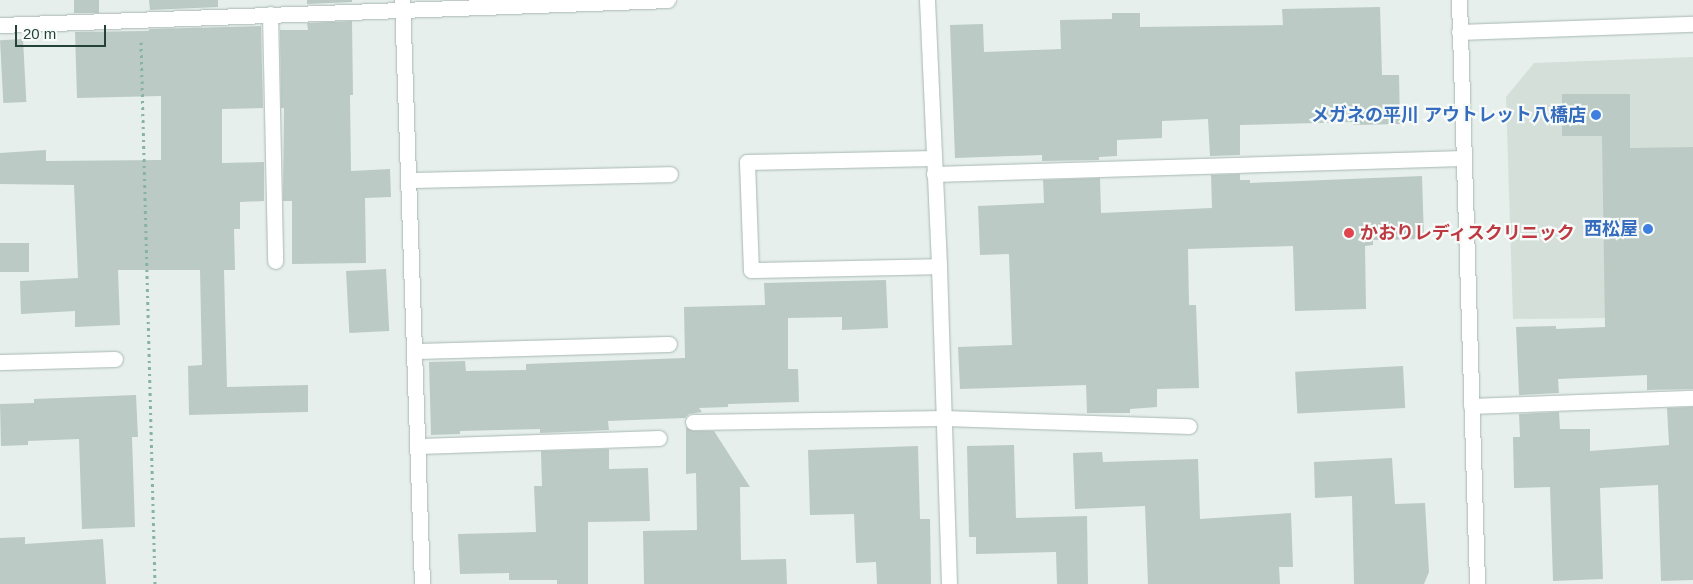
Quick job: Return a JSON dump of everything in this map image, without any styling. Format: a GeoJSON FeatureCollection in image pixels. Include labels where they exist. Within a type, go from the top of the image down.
{"type":"FeatureCollection","features":[{"type":"Feature","properties":{"kind":"street"},"geometry":{"type":"LineString","coordinates":[[0,25],[270,14],[402,4],[668,0]]}},
{"type":"Feature","properties":{"kind":"street"},"geometry":{"type":"LineString","coordinates":[[927,0],[939,266],[949,584]]}},
{"type":"Feature","properties":{"kind":"street"},"geometry":{"type":"LineString","coordinates":[[1459,0],[1477,584]]}},
{"type":"Feature","properties":{"kind":"street"},"geometry":{"type":"LineString","coordinates":[[402,4],[420,446],[422,584]]}},
{"type":"Feature","properties":{"kind":"street"},"geometry":{"type":"LineString","coordinates":[[270,14],[275,261]]}},
{"type":"Feature","properties":{"kind":"street"},"geometry":{"type":"LineString","coordinates":[[1459,32],[1693,24]]}},
{"type":"Feature","properties":{"kind":"street"},"geometry":{"type":"LineString","coordinates":[[934,158],[747,162],[751,270],[939,266]]}},
{"type":"Feature","properties":{"kind":"street"},"geometry":{"type":"LineString","coordinates":[[934,174],[1463,158]]}},
{"type":"Feature","properties":{"kind":"street"},"geometry":{"type":"LineString","coordinates":[[409,180],[670,174]]}},
{"type":"Feature","properties":{"kind":"street"},"geometry":{"type":"LineString","coordinates":[[416,351],[669,344]]}},
{"type":"Feature","properties":{"kind":"street"},"geometry":{"type":"LineString","coordinates":[[0,362],[115,359]]}},
{"type":"Feature","properties":{"kind":"street"},"geometry":{"type":"LineString","coordinates":[[1472,406],[1693,398]]}},
{"type":"Feature","properties":{"kind":"street"},"geometry":{"type":"LineString","coordinates":[[693,422],[944,418],[1189,426]]}},
{"type":"Feature","properties":{"kind":"street"},"geometry":{"type":"LineString","coordinates":[[420,446],[658,438]]}},
{"type":"Feature","properties":{"kind":"path"},"geometry":{"type":"LineString","coordinates":[[141,19],[155,584]]}},
{"type":"Feature","properties":{"kind":"shaded area"},"geometry":{"type":"Polygon","coordinates":[[[1693,57],[1693,317],[1513,319],[1506,97],[1534,63],[1693,57]]]}},
{"type":"Feature","properties":{"kind":"building"},"geometry":{"type":"Polygon","coordinates":[[[74,0],[99,0],[99,13],[74,13],[74,0]]]}},
{"type":"Feature","properties":{"kind":"building"},"geometry":{"type":"Polygon","coordinates":[[[149,0],[218,0],[218,7],[150,10],[149,0]]]}},
{"type":"Feature","properties":{"kind":"building"},"geometry":{"type":"Polygon","coordinates":[[[307,0],[352,0],[352,2],[307,4],[307,0]]]}},
{"type":"Feature","properties":{"kind":"building"},"geometry":{"type":"Polygon","coordinates":[[[1380,7],[1382,75],[1399,75],[1400,124],[1353,125],[1353,122],[1240,125],[1240,155],[1210,156],[1208,119],[1162,121],[1162,138],[1117,140],[1117,156],[1099,157],[1099,160],[1042,161],[1042,155],[955,158],[950,25],[983,24],[984,52],[1061,49],[1060,20],[1112,19],[1112,13],[1140,13],[1140,27],[1283,25],[1282,9],[1380,7]]]}},
{"type":"Feature","properties":{"kind":"building"},"geometry":{"type":"Polygon","coordinates":[[[352,21],[353,95],[350,95],[351,171],[390,169],[391,197],[365,198],[366,263],[292,264],[292,201],[283,201],[284,108],[281,108],[280,30],[308,30],[307,23],[352,21]]]}},
{"type":"Feature","properties":{"kind":"building"},"geometry":{"type":"Polygon","coordinates":[[[261,26],[263,108],[222,109],[222,163],[264,162],[264,201],[240,202],[240,229],[234,229],[235,270],[224,270],[227,387],[308,385],[308,412],[189,415],[188,366],[202,365],[200,270],[118,270],[120,325],[75,327],[75,311],[21,314],[20,281],[78,278],[74,185],[0,184],[0,153],[46,150],[46,161],[161,160],[161,96],[77,98],[75,32],[261,26]]]}},
{"type":"Feature","properties":{"kind":"building"},"geometry":{"type":"Polygon","coordinates":[[[23,39],[26,102],[3,103],[0,40],[23,39]]]}},
{"type":"Feature","properties":{"kind":"building"},"geometry":{"type":"Polygon","coordinates":[[[1562,94],[1630,94],[1630,148],[1693,147],[1693,389],[1647,390],[1647,375],[1558,379],[1559,393],[1519,395],[1516,327],[1556,326],[1556,329],[1605,327],[1602,136],[1562,136],[1562,94]]]}},
{"type":"Feature","properties":{"kind":"building"},"geometry":{"type":"Polygon","coordinates":[[[1240,174],[1240,180],[1250,180],[1250,183],[1422,176],[1424,239],[1373,240],[1373,245],[1365,246],[1366,309],[1295,311],[1293,246],[1188,249],[1189,305],[1196,305],[1199,388],[1157,389],[1157,407],[1130,409],[1130,413],[1087,413],[1086,385],[960,389],[958,347],[1012,345],[1009,254],[980,255],[978,206],[1044,203],[1043,180],[1100,178],[1101,213],[1212,208],[1211,175],[1240,174]]]}},
{"type":"Feature","properties":{"kind":"building"},"geometry":{"type":"Polygon","coordinates":[[[0,243],[29,243],[29,272],[0,272],[0,243]]]}},
{"type":"Feature","properties":{"kind":"building"},"geometry":{"type":"Polygon","coordinates":[[[386,269],[389,331],[349,333],[346,271],[386,269]]]}},
{"type":"Feature","properties":{"kind":"building"},"geometry":{"type":"Polygon","coordinates":[[[886,280],[888,328],[842,330],[842,317],[788,318],[788,369],[798,369],[799,402],[728,404],[728,407],[699,408],[702,412],[689,414],[685,418],[608,421],[609,430],[540,433],[540,429],[460,431],[460,434],[431,435],[429,362],[465,361],[466,371],[526,370],[526,364],[685,358],[684,307],[765,305],[764,283],[886,280]]]}},
{"type":"Feature","properties":{"kind":"building"},"geometry":{"type":"Polygon","coordinates":[[[1403,366],[1405,408],[1297,414],[1295,372],[1403,366]]]}},
{"type":"Feature","properties":{"kind":"building"},"geometry":{"type":"Polygon","coordinates":[[[136,395],[138,437],[132,437],[135,527],[82,529],[79,439],[28,441],[28,445],[1,446],[0,404],[34,403],[34,399],[136,395]]]}},
{"type":"Feature","properties":{"kind":"building"},"geometry":{"type":"Polygon","coordinates":[[[1693,407],[1693,580],[1661,581],[1658,485],[1600,488],[1603,579],[1553,581],[1550,487],[1514,488],[1513,437],[1520,437],[1519,414],[1559,412],[1560,429],[1590,429],[1590,451],[1669,445],[1667,408],[1693,407]]]}},
{"type":"Feature","properties":{"kind":"building"},"geometry":{"type":"Polygon","coordinates":[[[686,427],[693,431],[714,431],[750,487],[740,487],[741,560],[786,559],[787,584],[644,584],[643,531],[697,530],[696,473],[686,474],[686,427]]]}},
{"type":"Feature","properties":{"kind":"building"},"geometry":{"type":"Polygon","coordinates":[[[1014,445],[1016,518],[1087,516],[1088,584],[1057,584],[1056,552],[976,554],[976,537],[969,537],[967,446],[1014,445]]]}},
{"type":"Feature","properties":{"kind":"building"},"geometry":{"type":"Polygon","coordinates":[[[918,446],[920,519],[930,519],[931,584],[877,584],[876,562],[856,563],[854,514],[810,515],[808,450],[918,446]]]}},
{"type":"Feature","properties":{"kind":"building"},"geometry":{"type":"Polygon","coordinates":[[[609,449],[609,469],[648,468],[650,521],[588,522],[588,584],[557,584],[557,580],[509,580],[509,573],[460,574],[458,534],[536,532],[534,486],[542,486],[541,451],[609,449]]]}},
{"type":"Feature","properties":{"kind":"building"},"geometry":{"type":"Polygon","coordinates":[[[1102,452],[1103,462],[1198,459],[1200,519],[1291,513],[1293,567],[1279,567],[1280,584],[1148,584],[1145,506],[1075,509],[1073,453],[1102,452]]]}},
{"type":"Feature","properties":{"kind":"building"},"geometry":{"type":"Polygon","coordinates":[[[1392,458],[1395,504],[1425,503],[1429,572],[1424,584],[1354,584],[1352,496],[1315,498],[1314,462],[1392,458]]]}},
{"type":"Feature","properties":{"kind":"building"},"geometry":{"type":"Polygon","coordinates":[[[25,537],[25,544],[103,539],[106,584],[0,584],[0,538],[25,537]]]}},
{"type":"Feature","properties":{"kind":"place","name":"メガネの平川 アウトレット八橋店"},"geometry":{"type":"Point","coordinates":[1596,115]}},
{"type":"Feature","properties":{"kind":"place","name":"西松屋"},"geometry":{"type":"Point","coordinates":[1648,229]}},
{"type":"Feature","properties":{"kind":"place","name":"かおりレディスクリニック"},"geometry":{"type":"Point","coordinates":[1349,233]}}]}
